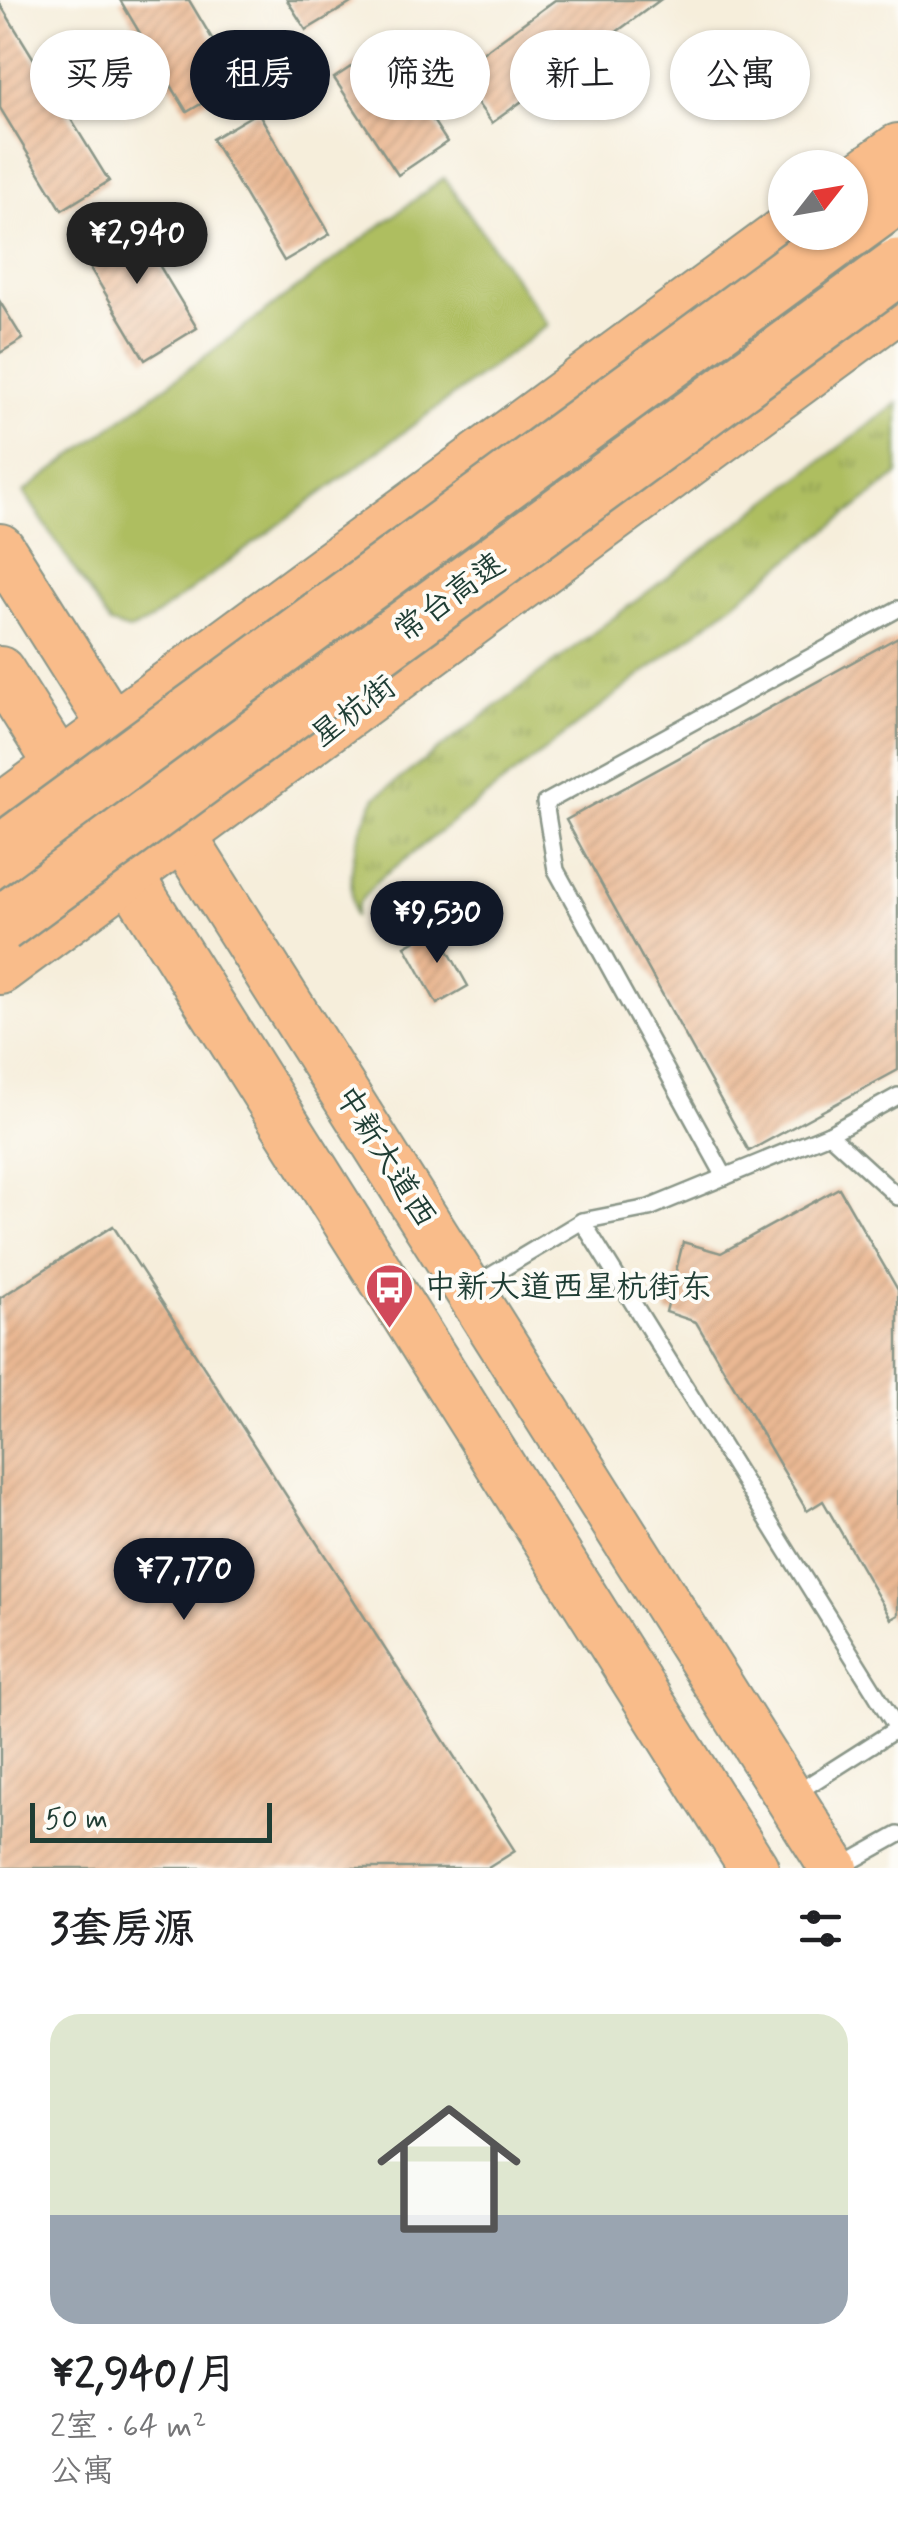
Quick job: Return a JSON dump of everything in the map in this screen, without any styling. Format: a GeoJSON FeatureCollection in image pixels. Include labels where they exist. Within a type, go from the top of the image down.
{"type":"FeatureCollection","features":[{"type":"Feature","properties":{"kind":"highway","name":"常台高速"},"geometry":{"type":"LineString","coordinates":[[868,217],[898,195]]}},
{"type":"Feature","properties":{"kind":"highway","name":"常台高速"},"geometry":{"type":"LineString","coordinates":[[0,854],[822,250]]}},
{"type":"Feature","properties":{"kind":"highway","name":"常台高速"},"geometry":{"type":"LineString","coordinates":[[0,925],[898,267]]}},
{"type":"Feature","properties":{"kind":"main road"},"geometry":{"type":"LineString","coordinates":[[868,170],[898,148]]}},
{"type":"Feature","properties":{"kind":"main road"},"geometry":{"type":"LineString","coordinates":[[0,809],[768,243]]}},
{"type":"Feature","properties":{"kind":"main road","name":"星杭街"},"geometry":{"type":"LineString","coordinates":[[0,970],[898,308]]}},
{"type":"Feature","properties":{"kind":"main road"},"geometry":{"type":"LineString","coordinates":[[130,876],[146,779],[574,467],[595,370]]}},
{"type":"Feature","properties":{"kind":"main road","name":"中新大道西"},"geometry":{"type":"LineString","coordinates":[[0,548],[837,1868]]}},
{"type":"Feature","properties":{"kind":"main road","name":"中新大道西"},"geometry":{"type":"LineString","coordinates":[[0,671],[754,1868]]}},
{"type":"Feature","properties":{"kind":"main road"},"geometry":{"type":"LineString","coordinates":[[0,886],[92,818],[112,726]]}},
{"type":"Feature","properties":{"kind":"lane"},"geometry":{"type":"LineString","coordinates":[[725,1176],[556,870],[545,803],[898,609]]}},
{"type":"Feature","properties":{"kind":"lane"},"geometry":{"type":"LineString","coordinates":[[468,1289],[582,1221],[649,1208],[829,1134],[898,1096]]}},
{"type":"Feature","properties":{"kind":"lane"},"geometry":{"type":"LineString","coordinates":[[829,1134],[898,1197]]}},
{"type":"Feature","properties":{"kind":"lane"},"geometry":{"type":"LineString","coordinates":[[582,1221],[898,1728],[789,1797]]}},
{"type":"Feature","properties":{"kind":"lane"},"geometry":{"type":"LineString","coordinates":[[837,1868],[898,1835]]}},
{"type":"Feature","properties":{"kind":"green space"},"geometry":{"type":"Polygon","coordinates":[[[444,178],[548,325],[145,624],[129,630],[110,624],[24,492],[444,178]]]}},
{"type":"Feature","properties":{"kind":"green space"},"geometry":{"type":"Polygon","coordinates":[[[898,403],[898,475],[377,881],[358,904],[355,917],[351,885],[354,855],[376,797],[898,403]]]}},
{"type":"Feature","properties":{"kind":"building"},"geometry":{"type":"Polygon","coordinates":[[[120,0],[189,0],[207,30],[190,30],[190,110],[187,112],[170,84],[170,30],[138,30],[120,0]]]}},
{"type":"Feature","properties":{"kind":"building"},"geometry":{"type":"Polygon","coordinates":[[[287,0],[356,0],[306,30],[287,0]]]}},
{"type":"Feature","properties":{"kind":"building"},"geometry":{"type":"Polygon","coordinates":[[[555,0],[660,0],[619,30],[514,30],[555,0]]]}},
{"type":"Feature","properties":{"kind":"building"},"geometry":{"type":"Polygon","coordinates":[[[0,4],[30,53],[30,120],[71,120],[109,181],[62,210],[0,108],[0,4]]]}},
{"type":"Feature","properties":{"kind":"building"},"geometry":{"type":"Polygon","coordinates":[[[510,33],[510,110],[492,123],[490,120],[490,47],[510,33]]]}},
{"type":"Feature","properties":{"kind":"building"},"geometry":{"type":"Polygon","coordinates":[[[350,67],[350,102],[334,78],[350,67]]]}},
{"type":"Feature","properties":{"kind":"building"},"geometry":{"type":"Polygon","coordinates":[[[244,120],[263,120],[330,234],[284,261],[212,139],[244,120]]]}},
{"type":"Feature","properties":{"kind":"building"},"geometry":{"type":"Polygon","coordinates":[[[362,120],[433,120],[447,142],[398,175],[362,120]]]}},
{"type":"Feature","properties":{"kind":"building"},"geometry":{"type":"Polygon","coordinates":[[[129,215],[197,328],[145,360],[77,246],[129,215]]]}},
{"type":"Feature","properties":{"kind":"building"},"geometry":{"type":"Polygon","coordinates":[[[0,302],[23,339],[0,353],[0,302]]]}},
{"type":"Feature","properties":{"kind":"building"},"geometry":{"type":"Polygon","coordinates":[[[898,637],[898,1070],[749,1151],[566,820],[898,637]]]}},
{"type":"Feature","properties":{"kind":"building"},"geometry":{"type":"Polygon","coordinates":[[[436,929],[468,986],[437,1004],[405,946],[436,929]]]}},
{"type":"Feature","properties":{"kind":"building"},"geometry":{"type":"Polygon","coordinates":[[[839,1188],[898,1290],[898,1615],[891,1619],[823,1501],[807,1511],[696,1322],[666,1312],[683,1242],[721,1253],[839,1188]]]}},
{"type":"Feature","properties":{"kind":"building"},"geometry":{"type":"Polygon","coordinates":[[[113,1226],[515,1851],[488,1868],[0,1868],[0,1298],[113,1226]]]}},
{"type":"Feature","properties":{"kind":"place","name":"中新大道西星杭街东"},"geometry":{"type":"Point","coordinates":[389,1330]}}]}
